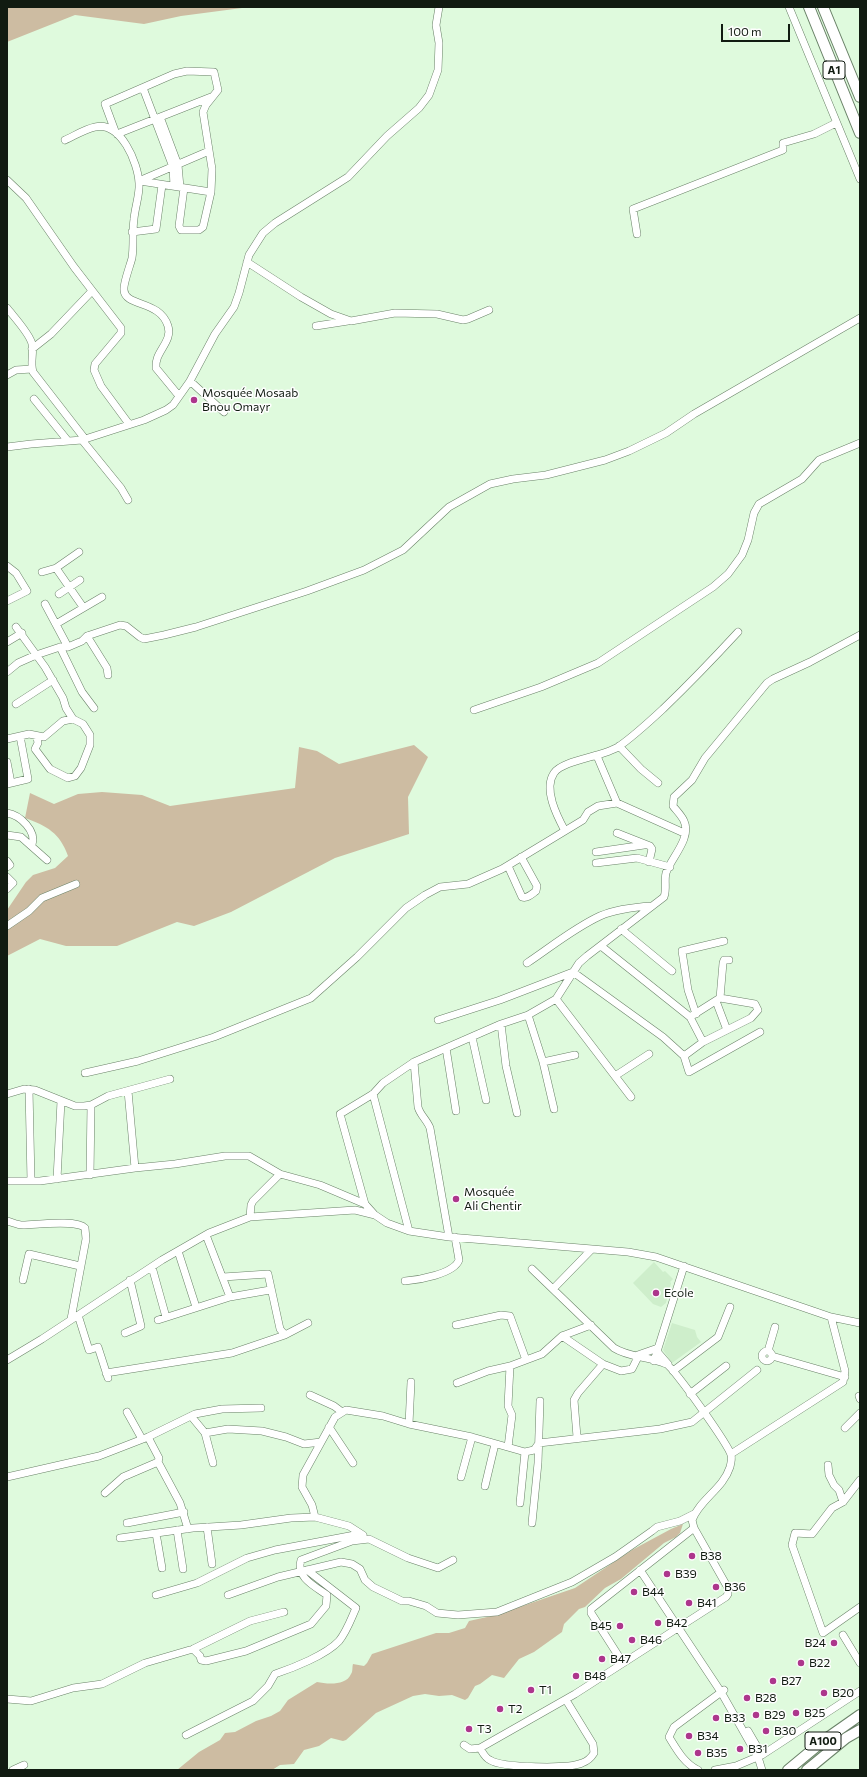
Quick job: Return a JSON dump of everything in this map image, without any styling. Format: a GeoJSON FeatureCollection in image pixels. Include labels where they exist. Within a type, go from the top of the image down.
{"type":"FeatureCollection","features":[{"type":"Feature","properties":{"kind":"highway","name":"A1"},"geometry":{"type":"LineString","coordinates":[[808,7],[860,133]]}},
{"type":"Feature","properties":{"kind":"highway","name":"A1"},"geometry":{"type":"LineString","coordinates":[[823,7],[860,94]]}},
{"type":"Feature","properties":{"kind":"highway","name":"A100"},"geometry":{"type":"LineString","coordinates":[[788,1770],[823,1741],[860,1715]]}},
{"type":"Feature","properties":{"kind":"highway","name":"A100"},"geometry":{"type":"LineString","coordinates":[[807,1770],[846,1738],[860,1730]]}},
{"type":"Feature","properties":{"kind":"street"},"geometry":{"type":"LineString","coordinates":[[7,448],[31,444],[83,440],[144,420],[166,410],[173,405],[190,381],[216,334],[236,303],[246,262],[254,245],[263,233],[275,223],[348,176],[388,136],[419,108],[430,95],[438,70],[439,42],[436,25],[439,7]]}},
{"type":"Feature","properties":{"kind":"street"},"geometry":{"type":"LineString","coordinates":[[789,7],[860,179]]}},
{"type":"Feature","properties":{"kind":"street"},"geometry":{"type":"LineString","coordinates":[[116,133],[105,104],[143,88],[150,83],[187,70],[214,72],[218,90],[211,97],[203,112],[212,169],[211,192],[203,227],[199,230],[181,230],[179,226],[179,187],[176,166],[157,118],[143,88]]}},
{"type":"Feature","properties":{"kind":"street"},"geometry":{"type":"LineString","coordinates":[[116,133],[211,97]]}},
{"type":"Feature","properties":{"kind":"street"},"geometry":{"type":"LineString","coordinates":[[636,234],[633,210],[783,150],[782,143],[814,134],[836,123]]}},
{"type":"Feature","properties":{"kind":"street"},"geometry":{"type":"LineString","coordinates":[[65,140],[96,126],[116,133],[122,137],[132,156],[139,181],[132,232],[132,256],[124,286],[124,294],[130,299],[152,307],[164,316],[168,327],[169,336],[157,357],[156,368],[179,396]]}},
{"type":"Feature","properties":{"kind":"street"},"geometry":{"type":"LineString","coordinates":[[139,181],[209,151]]}},
{"type":"Feature","properties":{"kind":"street"},"geometry":{"type":"LineString","coordinates":[[7,180],[26,198],[121,330],[95,364],[94,370],[101,386],[129,424]]}},
{"type":"Feature","properties":{"kind":"street"},"geometry":{"type":"LineString","coordinates":[[139,181],[211,192]]}},
{"type":"Feature","properties":{"kind":"street"},"geometry":{"type":"LineString","coordinates":[[132,232],[156,229],[162,185]]}},
{"type":"Feature","properties":{"kind":"street"},"geometry":{"type":"LineString","coordinates":[[246,262],[301,297],[332,314],[350,321]]}},
{"type":"Feature","properties":{"kind":"street"},"geometry":{"type":"LineString","coordinates":[[32,349],[51,334],[92,291]]}},
{"type":"Feature","properties":{"kind":"street"},"geometry":{"type":"LineString","coordinates":[[7,308],[30,339],[32,349],[32,369],[37,379],[121,488],[128,500]]}},
{"type":"Feature","properties":{"kind":"street"},"geometry":{"type":"LineString","coordinates":[[316,326],[395,313],[437,314],[462,320],[489,310]]}},
{"type":"Feature","properties":{"kind":"street"},"geometry":{"type":"LineString","coordinates":[[7,672],[36,654],[68,646],[82,641],[87,636],[122,625],[129,627],[144,639],[179,632],[307,591],[364,570],[403,550],[449,507],[490,484],[513,479],[546,475],[606,460],[629,451],[666,433],[694,414],[860,318]]}},
{"type":"Feature","properties":{"kind":"street"},"geometry":{"type":"LineString","coordinates":[[7,375],[16,370],[32,369]]}},
{"type":"Feature","properties":{"kind":"street"},"geometry":{"type":"LineString","coordinates":[[190,381],[224,412]]}},
{"type":"Feature","properties":{"kind":"street"},"geometry":{"type":"LineString","coordinates":[[34,399],[68,441]]}},
{"type":"Feature","properties":{"kind":"street"},"geometry":{"type":"LineString","coordinates":[[474,710],[541,687],[598,663],[713,587],[728,574],[742,555],[748,540],[754,513],[759,504],[802,479],[820,460],[860,443]]}},
{"type":"Feature","properties":{"kind":"street"},"geometry":{"type":"LineString","coordinates":[[42,572],[56,568],[79,552]]}},
{"type":"Feature","properties":{"kind":"street"},"geometry":{"type":"LineString","coordinates":[[7,566],[16,573],[27,591],[7,601]]}},
{"type":"Feature","properties":{"kind":"street"},"geometry":{"type":"LineString","coordinates":[[56,568],[83,607]]}},
{"type":"Feature","properties":{"kind":"street"},"geometry":{"type":"LineString","coordinates":[[59,594],[80,580]]}},
{"type":"Feature","properties":{"kind":"street"},"geometry":{"type":"LineString","coordinates":[[56,624],[102,597]]}},
{"type":"Feature","properties":{"kind":"street"},"geometry":{"type":"LineString","coordinates":[[45,604],[68,646]]}},
{"type":"Feature","properties":{"kind":"street"},"geometry":{"type":"LineString","coordinates":[[16,627],[22,633],[53,680],[63,698],[66,708],[73,719],[83,724],[89,733],[91,740],[81,768],[75,776],[67,778],[50,769],[42,757],[37,753],[35,747],[38,743],[37,737]]}},
{"type":"Feature","properties":{"kind":"street"},"geometry":{"type":"LineString","coordinates":[[565,831],[557,816],[551,790],[550,783],[554,773],[573,762],[597,756],[619,746],[652,719],[686,687],[738,632]]}},
{"type":"Feature","properties":{"kind":"street"},"geometry":{"type":"LineString","coordinates":[[7,642],[22,633]]}},
{"type":"Feature","properties":{"kind":"street"},"geometry":{"type":"LineString","coordinates":[[365,1204],[340,1114],[373,1094],[383,1083],[414,1062],[500,1024],[528,1014],[556,999],[573,972],[586,956],[664,897],[666,893],[666,873],[679,851],[685,822],[673,806],[672,801],[674,796],[692,780],[705,758],[767,683],[774,678],[810,662],[860,635]]}},
{"type":"Feature","properties":{"kind":"street"},"geometry":{"type":"LineString","coordinates":[[87,636],[107,668],[108,675]]}},
{"type":"Feature","properties":{"kind":"street"},"geometry":{"type":"LineString","coordinates":[[60,647],[82,692],[94,708]]}},
{"type":"Feature","properties":{"kind":"street"},"geometry":{"type":"LineString","coordinates":[[16,704],[53,680]]}},
{"type":"Feature","properties":{"kind":"street"},"geometry":{"type":"LineString","coordinates":[[7,739],[29,734],[37,737],[47,736],[63,721],[73,719]]}},
{"type":"Feature","properties":{"kind":"street"},"geometry":{"type":"LineString","coordinates":[[7,762],[9,783],[28,779],[20,736]]}},
{"type":"Feature","properties":{"kind":"street"},"geometry":{"type":"LineString","coordinates":[[619,746],[641,769],[658,783]]}},
{"type":"Feature","properties":{"kind":"street"},"geometry":{"type":"LineString","coordinates":[[597,756],[617,803]]}},
{"type":"Feature","properties":{"kind":"street"},"geometry":{"type":"LineString","coordinates":[[84,1073],[138,1061],[214,1037],[311,998],[342,971],[406,908],[425,895],[440,887],[468,884],[508,866],[583,820],[588,812],[598,806],[617,803],[684,832]]}},
{"type":"Feature","properties":{"kind":"street"},"geometry":{"type":"LineString","coordinates":[[7,813],[19,817],[26,825],[33,839],[32,845]]}},
{"type":"Feature","properties":{"kind":"street"},"geometry":{"type":"LineString","coordinates":[[617,833],[646,844],[652,849],[649,862]]}},
{"type":"Feature","properties":{"kind":"street"},"geometry":{"type":"LineString","coordinates":[[7,835],[18,836],[32,845],[47,860]]}},
{"type":"Feature","properties":{"kind":"street"},"geometry":{"type":"LineString","coordinates":[[596,852],[637,844],[646,844]]}},
{"type":"Feature","properties":{"kind":"street"},"geometry":{"type":"LineString","coordinates":[[508,866],[522,897],[533,894],[536,891],[537,886],[521,857]]}},
{"type":"Feature","properties":{"kind":"street"},"geometry":{"type":"LineString","coordinates":[[596,863],[637,858],[670,867]]}},
{"type":"Feature","properties":{"kind":"street"},"geometry":{"type":"LineString","coordinates":[[7,861],[10,864],[7,867]]}},
{"type":"Feature","properties":{"kind":"street"},"geometry":{"type":"LineString","coordinates":[[7,877],[12,883],[7,889]]}},
{"type":"Feature","properties":{"kind":"street"},"geometry":{"type":"LineString","coordinates":[[7,926],[29,911],[42,898],[76,884]]}},
{"type":"Feature","properties":{"kind":"street"},"geometry":{"type":"LineString","coordinates":[[527,963],[578,928],[601,916],[622,909],[653,906]]}},
{"type":"Feature","properties":{"kind":"street"},"geometry":{"type":"LineString","coordinates":[[621,929],[672,971]]}},
{"type":"Feature","properties":{"kind":"street"},"geometry":{"type":"LineString","coordinates":[[703,1042],[693,1016],[682,951],[724,941]]}},
{"type":"Feature","properties":{"kind":"street"},"geometry":{"type":"LineString","coordinates":[[601,946],[693,1016]]}},
{"type":"Feature","properties":{"kind":"street"},"geometry":{"type":"LineString","coordinates":[[727,1030],[718,999],[723,963],[724,960],[729,960]]}},
{"type":"Feature","properties":{"kind":"street"},"geometry":{"type":"LineString","coordinates":[[438,1020],[500,1000],[573,972]]}},
{"type":"Feature","properties":{"kind":"street"},"geometry":{"type":"LineString","coordinates":[[573,972],[663,1037],[684,1056],[689,1072],[760,1032]]}},
{"type":"Feature","properties":{"kind":"street"},"geometry":{"type":"LineString","coordinates":[[556,999],[631,1097]]}},
{"type":"Feature","properties":{"kind":"street"},"geometry":{"type":"LineString","coordinates":[[684,1056],[703,1042],[752,1018],[756,1014],[757,1006],[755,1004],[718,999],[693,1016]]}},
{"type":"Feature","properties":{"kind":"street"},"geometry":{"type":"LineString","coordinates":[[528,1014],[543,1062],[554,1109]]}},
{"type":"Feature","properties":{"kind":"street"},"geometry":{"type":"LineString","coordinates":[[500,1024],[506,1066],[517,1113]]}},
{"type":"Feature","properties":{"kind":"street"},"geometry":{"type":"LineString","coordinates":[[472,1037],[486,1100]]}},
{"type":"Feature","properties":{"kind":"street"},"geometry":{"type":"LineString","coordinates":[[446,1048],[456,1112]]}},
{"type":"Feature","properties":{"kind":"street"},"geometry":{"type":"LineString","coordinates":[[615,1076],[649,1054]]}},
{"type":"Feature","properties":{"kind":"street"},"geometry":{"type":"LineString","coordinates":[[543,1062],[575,1055]]}},
{"type":"Feature","properties":{"kind":"street"},"geometry":{"type":"LineString","coordinates":[[405,1281],[443,1273],[454,1268],[459,1260],[452,1237],[430,1128],[428,1122],[418,1107],[414,1062]]}},
{"type":"Feature","properties":{"kind":"street"},"geometry":{"type":"LineString","coordinates":[[7,1094],[29,1089],[75,1106],[91,1105],[108,1096],[170,1079]]}},
{"type":"Feature","properties":{"kind":"street"},"geometry":{"type":"LineString","coordinates":[[29,1089],[30,1181]]}},
{"type":"Feature","properties":{"kind":"street"},"geometry":{"type":"LineString","coordinates":[[128,1091],[135,1168]]}},
{"type":"Feature","properties":{"kind":"street"},"geometry":{"type":"LineString","coordinates":[[373,1094],[409,1231]]}},
{"type":"Feature","properties":{"kind":"street"},"geometry":{"type":"LineString","coordinates":[[57,1179],[61,1101]]}},
{"type":"Feature","properties":{"kind":"street"},"geometry":{"type":"LineString","coordinates":[[90,1175],[91,1105]]}},
{"type":"Feature","properties":{"kind":"street"},"geometry":{"type":"LineString","coordinates":[[7,1181],[57,1179],[225,1156],[249,1156],[280,1174],[320,1185],[365,1204],[375,1215],[387,1223],[409,1231],[452,1237],[628,1252],[656,1257],[831,1317],[860,1323]]}},
{"type":"Feature","properties":{"kind":"street"},"geometry":{"type":"LineString","coordinates":[[250,1217],[251,1205],[280,1174]]}},
{"type":"Feature","properties":{"kind":"street"},"geometry":{"type":"LineString","coordinates":[[7,1360],[130,1280],[178,1251],[206,1235],[250,1217],[349,1210],[375,1215]]}},
{"type":"Feature","properties":{"kind":"street"},"geometry":{"type":"LineString","coordinates":[[7,1221],[22,1225],[59,1223],[83,1226],[86,1232],[86,1239],[80,1266],[76,1299],[71,1319]]}},
{"type":"Feature","properties":{"kind":"street"},"geometry":{"type":"LineString","coordinates":[[206,1235],[230,1297]]}},
{"type":"Feature","properties":{"kind":"street"},"geometry":{"type":"LineString","coordinates":[[553,1289],[591,1250]]}},
{"type":"Feature","properties":{"kind":"street"},"geometry":{"type":"LineString","coordinates":[[178,1251],[196,1307]]}},
{"type":"Feature","properties":{"kind":"street"},"geometry":{"type":"LineString","coordinates":[[23,1280],[29,1254],[80,1266]]}},
{"type":"Feature","properties":{"kind":"street"},"geometry":{"type":"LineString","coordinates":[[654,1361],[684,1266]]}},
{"type":"Feature","properties":{"kind":"street"},"geometry":{"type":"LineString","coordinates":[[152,1267],[166,1317]]}},
{"type":"Feature","properties":{"kind":"street"},"geometry":{"type":"LineString","coordinates":[[532,1269],[614,1348],[636,1357],[668,1364]]}},
{"type":"Feature","properties":{"kind":"street"},"geometry":{"type":"LineString","coordinates":[[222,1277],[268,1274],[270,1290],[280,1329],[284,1335]]}},
{"type":"Feature","properties":{"kind":"street"},"geometry":{"type":"LineString","coordinates":[[125,1333],[140,1326],[130,1280]]}},
{"type":"Feature","properties":{"kind":"street"},"geometry":{"type":"LineString","coordinates":[[158,1320],[230,1297],[270,1290]]}},
{"type":"Feature","properties":{"kind":"street"},"geometry":{"type":"LineString","coordinates":[[673,1371],[718,1337],[730,1307]]}},
{"type":"Feature","properties":{"kind":"street"},"geometry":{"type":"LineString","coordinates":[[78,1315],[89,1350],[98,1347],[107,1375],[232,1353],[284,1335],[308,1323]]}},
{"type":"Feature","properties":{"kind":"street"},"geometry":{"type":"LineString","coordinates":[[456,1325],[501,1316],[510,1316],[526,1360]]}},
{"type":"Feature","properties":{"kind":"street"},"geometry":{"type":"LineString","coordinates":[[731,1454],[843,1382],[845,1377],[844,1366],[831,1317]]}},
{"type":"Feature","properties":{"kind":"street"},"geometry":{"type":"LineString","coordinates":[[457,1383],[488,1371],[510,1366],[542,1354],[562,1336],[591,1325]]}},
{"type":"Feature","properties":{"kind":"street"},"geometry":{"type":"LineString","coordinates":[[315,1517],[312,1505],[302,1487],[304,1475],[335,1417],[346,1410],[383,1416],[409,1424],[472,1437],[525,1452],[534,1450],[539,1443],[660,1429],[692,1422],[757,1370],[768,1357],[775,1327]]}},
{"type":"Feature","properties":{"kind":"street"},"geometry":{"type":"LineString","coordinates":[[228,1595],[278,1577],[341,1562],[352,1564],[360,1569],[365,1580],[373,1587],[402,1601],[409,1601],[426,1606],[437,1613],[458,1615],[497,1612],[572,1582],[615,1557],[657,1527],[680,1521],[694,1514],[718,1489],[728,1475],[731,1464],[731,1454],[704,1412],[657,1350],[652,1349],[636,1357],[632,1369],[621,1371],[602,1364],[562,1336]]}},
{"type":"Feature","properties":{"kind":"street"},"geometry":{"type":"LineString","coordinates":[[768,1357],[845,1377]]}},
{"type":"Feature","properties":{"kind":"street"},"geometry":{"type":"LineString","coordinates":[[577,1438],[574,1400],[602,1364]]}},
{"type":"Feature","properties":{"kind":"street"},"geometry":{"type":"LineString","coordinates":[[508,1447],[512,1415],[508,1406],[510,1366]]}},
{"type":"Feature","properties":{"kind":"street"},"geometry":{"type":"LineString","coordinates":[[690,1394],[726,1366]]}},
{"type":"Feature","properties":{"kind":"street"},"geometry":{"type":"LineString","coordinates":[[409,1424],[411,1382]]}},
{"type":"Feature","properties":{"kind":"street"},"geometry":{"type":"LineString","coordinates":[[310,1395],[334,1406],[342,1412]]}},
{"type":"Feature","properties":{"kind":"street"},"geometry":{"type":"LineString","coordinates":[[532,1522],[539,1443],[540,1400]]}},
{"type":"Feature","properties":{"kind":"street"},"geometry":{"type":"LineString","coordinates":[[7,1477],[99,1456],[145,1438],[191,1416],[222,1408],[261,1408]]}},
{"type":"Feature","properties":{"kind":"street"},"geometry":{"type":"LineString","coordinates":[[127,1412],[159,1458],[158,1462],[184,1512],[188,1529]]}},
{"type":"Feature","properties":{"kind":"street"},"geometry":{"type":"LineString","coordinates":[[845,1428],[860,1413]]}},
{"type":"Feature","properties":{"kind":"street"},"geometry":{"type":"LineString","coordinates":[[191,1416],[205,1433],[213,1463]]}},
{"type":"Feature","properties":{"kind":"street"},"geometry":{"type":"LineString","coordinates":[[329,1427],[353,1463]]}},
{"type":"Feature","properties":{"kind":"street"},"geometry":{"type":"LineString","coordinates":[[205,1433],[228,1429],[262,1431],[286,1437],[304,1444],[321,1442]]}},
{"type":"Feature","properties":{"kind":"street"},"geometry":{"type":"LineString","coordinates":[[461,1477],[472,1437]]}},
{"type":"Feature","properties":{"kind":"street"},"geometry":{"type":"LineString","coordinates":[[485,1486],[495,1444]]}},
{"type":"Feature","properties":{"kind":"street"},"geometry":{"type":"LineString","coordinates":[[520,1503],[525,1452]]}},
{"type":"Feature","properties":{"kind":"street"},"geometry":{"type":"LineString","coordinates":[[105,1493],[123,1477],[158,1462]]}},
{"type":"Feature","properties":{"kind":"street"},"geometry":{"type":"LineString","coordinates":[[828,1465],[829,1475],[834,1485],[839,1490],[843,1502]]}},
{"type":"Feature","properties":{"kind":"street"},"geometry":{"type":"LineString","coordinates":[[860,1480],[843,1502],[832,1508],[812,1534],[795,1533],[792,1545],[823,1633],[860,1607]]}},
{"type":"Feature","properties":{"kind":"street"},"geometry":{"type":"LineString","coordinates":[[127,1523],[184,1512]]}},
{"type":"Feature","properties":{"kind":"street"},"geometry":{"type":"LineString","coordinates":[[464,1745],[470,1750],[480,1748],[566,1700],[726,1597],[728,1594],[728,1588],[694,1528],[692,1520],[694,1514]]}},
{"type":"Feature","properties":{"kind":"street"},"geometry":{"type":"LineString","coordinates":[[120,1538],[177,1530],[241,1525],[291,1518],[315,1517],[349,1526],[360,1534],[408,1558],[430,1566],[438,1568],[453,1560]]}},
{"type":"Feature","properties":{"kind":"street"},"geometry":{"type":"LineString","coordinates":[[207,1527],[212,1564]]}},
{"type":"Feature","properties":{"kind":"street"},"geometry":{"type":"LineString","coordinates":[[623,1664],[591,1613],[591,1609],[694,1528]]}},
{"type":"Feature","properties":{"kind":"street"},"geometry":{"type":"LineString","coordinates":[[177,1530],[183,1569]]}},
{"type":"Feature","properties":{"kind":"street"},"geometry":{"type":"LineString","coordinates":[[156,1533],[162,1568]]}},
{"type":"Feature","properties":{"kind":"street"},"geometry":{"type":"LineString","coordinates":[[156,1595],[197,1583],[247,1558],[275,1550],[360,1534]]}},
{"type":"Feature","properties":{"kind":"street"},"geometry":{"type":"LineString","coordinates":[[193,1649],[202,1660],[206,1662],[246,1650],[311,1624],[326,1606],[328,1595],[307,1581],[300,1564],[301,1560],[352,1541],[369,1538]]}},
{"type":"Feature","properties":{"kind":"street"},"geometry":{"type":"LineString","coordinates":[[640,1570],[723,1691],[760,1756],[762,1770]]}},
{"type":"Feature","properties":{"kind":"street"},"geometry":{"type":"LineString","coordinates":[[186,1735],[253,1701],[268,1686],[275,1674],[293,1668],[320,1655],[338,1642],[348,1628],[356,1608],[304,1571]]}},
{"type":"Feature","properties":{"kind":"street"},"geometry":{"type":"LineString","coordinates":[[7,1699],[31,1701],[73,1688],[102,1684],[145,1663],[193,1649],[250,1621],[284,1612]]}},
{"type":"Feature","properties":{"kind":"street"},"geometry":{"type":"LineString","coordinates":[[843,1636],[860,1663]]}},
{"type":"Feature","properties":{"kind":"street"},"geometry":{"type":"LineString","coordinates":[[698,1770],[685,1761],[679,1754],[669,1737],[670,1733],[674,1728],[723,1691]]}},
{"type":"Feature","properties":{"kind":"street"},"geometry":{"type":"LineString","coordinates":[[715,1770],[736,1766],[760,1756],[860,1691]]}},
{"type":"Feature","properties":{"kind":"street"},"geometry":{"type":"LineString","coordinates":[[480,1748],[490,1761],[504,1764],[563,1767],[582,1764],[594,1753],[593,1744],[566,1700]]}},
{"type":"Feature","properties":{"kind":"street"},"geometry":{"type":"LineString","coordinates":[[13,1770],[24,1765]]}},
{"type":"Feature","properties":{"kind":"shaded area"},"geometry":{"type":"Polygon","coordinates":[[[7,7],[242,8],[181,16],[144,24],[75,15],[7,42],[7,7]]]}},
{"type":"Feature","properties":{"kind":"shaded area"},"geometry":{"type":"Polygon","coordinates":[[[414,745],[428,757],[408,797],[409,834],[335,858],[231,912],[194,926],[177,922],[117,946],[66,946],[40,939],[7,956],[7,910],[26,882],[33,875],[55,868],[68,856],[61,841],[52,831],[25,818],[30,793],[54,804],[78,794],[102,792],[142,795],[170,806],[295,788],[299,747],[317,751],[339,764],[414,745]]]}},
{"type":"Feature","properties":{"kind":"shaded area","name":"Ecole"},"geometry":{"type":"Polygon","coordinates":[[[654,1262],[663,1272],[665,1271],[673,1279],[670,1282],[666,1303],[661,1307],[653,1304],[633,1283],[654,1262]]]}},
{"type":"Feature","properties":{"kind":"shaded area","name":"Ecole"},"geometry":{"type":"Polygon","coordinates":[[[672,1323],[695,1330],[697,1337],[701,1342],[672,1363],[663,1350],[672,1323]]]}},
{"type":"Feature","properties":{"kind":"shaded area"},"geometry":{"type":"Polygon","coordinates":[[[683,1524],[680,1533],[676,1537],[664,1543],[621,1579],[605,1588],[585,1607],[579,1609],[564,1624],[562,1632],[534,1652],[519,1659],[504,1678],[492,1675],[475,1686],[468,1698],[465,1700],[452,1695],[439,1696],[425,1694],[413,1696],[376,1713],[346,1740],[343,1741],[331,1738],[319,1746],[304,1750],[294,1764],[280,1765],[272,1770],[177,1770],[199,1752],[220,1740],[225,1733],[235,1732],[256,1721],[271,1716],[280,1711],[288,1700],[317,1682],[331,1684],[345,1681],[352,1673],[353,1664],[364,1666],[372,1654],[436,1633],[449,1633],[465,1628],[469,1621],[496,1615],[575,1588],[632,1550],[683,1524]]]}},
{"type":"Feature","properties":{"kind":"place","name":"Mosquée Mosaab Bnou Omayr"},"geometry":{"type":"Point","coordinates":[194,400]}},
{"type":"Feature","properties":{"kind":"place","name":"Mosquée Ali Chentir"},"geometry":{"type":"Point","coordinates":[456,1199]}},
{"type":"Feature","properties":{"kind":"place","name":"Ecole"},"geometry":{"type":"Point","coordinates":[656,1293]}},
{"type":"Feature","properties":{"kind":"place","name":"B38"},"geometry":{"type":"Point","coordinates":[692,1556]}},
{"type":"Feature","properties":{"kind":"place","name":"B39"},"geometry":{"type":"Point","coordinates":[667,1574]}},
{"type":"Feature","properties":{"kind":"place","name":"B36"},"geometry":{"type":"Point","coordinates":[716,1587]}},
{"type":"Feature","properties":{"kind":"place","name":"B44"},"geometry":{"type":"Point","coordinates":[634,1592]}},
{"type":"Feature","properties":{"kind":"place","name":"B41"},"geometry":{"type":"Point","coordinates":[689,1603]}},
{"type":"Feature","properties":{"kind":"place","name":"B42"},"geometry":{"type":"Point","coordinates":[658,1623]}},
{"type":"Feature","properties":{"kind":"place","name":"B45"},"geometry":{"type":"Point","coordinates":[620,1626]}},
{"type":"Feature","properties":{"kind":"place","name":"B46"},"geometry":{"type":"Point","coordinates":[632,1640]}},
{"type":"Feature","properties":{"kind":"place","name":"B24"},"geometry":{"type":"Point","coordinates":[834,1643]}},
{"type":"Feature","properties":{"kind":"place","name":"B47"},"geometry":{"type":"Point","coordinates":[602,1659]}},
{"type":"Feature","properties":{"kind":"place","name":"B22"},"geometry":{"type":"Point","coordinates":[801,1663]}},
{"type":"Feature","properties":{"kind":"place","name":"B48"},"geometry":{"type":"Point","coordinates":[576,1676]}},
{"type":"Feature","properties":{"kind":"place","name":"B27"},"geometry":{"type":"Point","coordinates":[773,1681]}},
{"type":"Feature","properties":{"kind":"place","name":"T1"},"geometry":{"type":"Point","coordinates":[531,1690]}},
{"type":"Feature","properties":{"kind":"place","name":"B20"},"geometry":{"type":"Point","coordinates":[824,1693]}},
{"type":"Feature","properties":{"kind":"place","name":"B28"},"geometry":{"type":"Point","coordinates":[747,1698]}},
{"type":"Feature","properties":{"kind":"place","name":"T2"},"geometry":{"type":"Point","coordinates":[500,1709]}},
{"type":"Feature","properties":{"kind":"place","name":"B25"},"geometry":{"type":"Point","coordinates":[796,1713]}},
{"type":"Feature","properties":{"kind":"place","name":"B29"},"geometry":{"type":"Point","coordinates":[756,1715]}},
{"type":"Feature","properties":{"kind":"place","name":"B33"},"geometry":{"type":"Point","coordinates":[716,1718]}},
{"type":"Feature","properties":{"kind":"place","name":"T3"},"geometry":{"type":"Point","coordinates":[469,1729]}},
{"type":"Feature","properties":{"kind":"place","name":"B30"},"geometry":{"type":"Point","coordinates":[766,1731]}},
{"type":"Feature","properties":{"kind":"place","name":"B34"},"geometry":{"type":"Point","coordinates":[689,1736]}},
{"type":"Feature","properties":{"kind":"place","name":"B31"},"geometry":{"type":"Point","coordinates":[740,1749]}},
{"type":"Feature","properties":{"kind":"place","name":"B35"},"geometry":{"type":"Point","coordinates":[698,1753]}}]}
